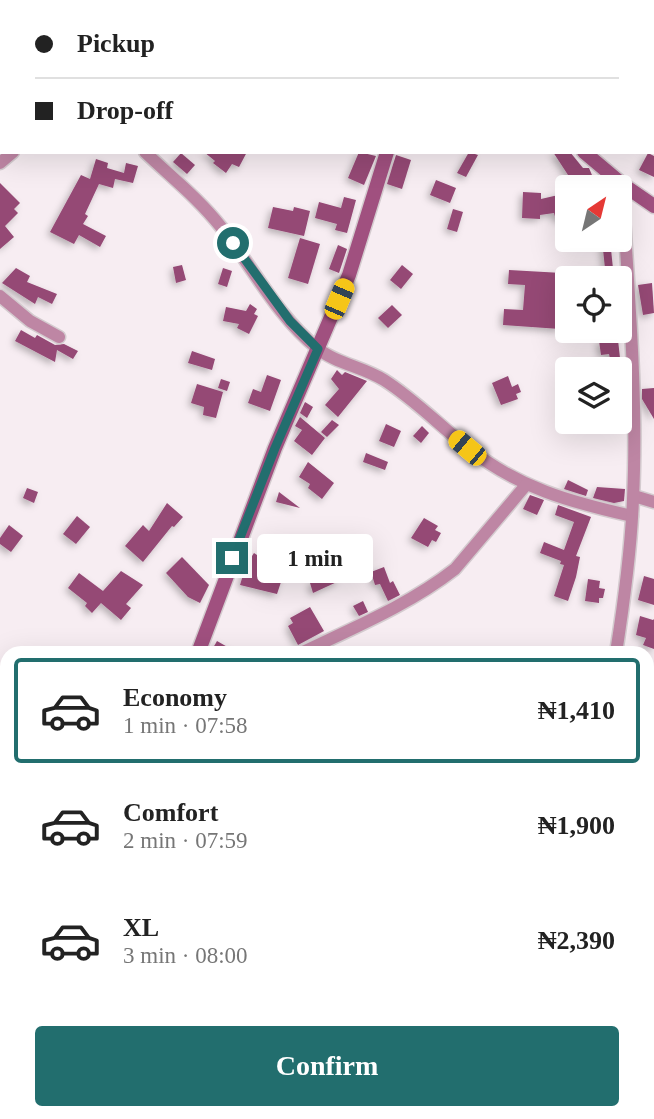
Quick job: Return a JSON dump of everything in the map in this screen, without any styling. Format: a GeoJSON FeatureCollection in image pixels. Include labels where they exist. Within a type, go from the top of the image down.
{"type":"FeatureCollection","features":[{"type":"Feature","properties":{"kind":"main road"},"geometry":{"type":"LineString","coordinates":[[201,646],[275,448],[349,275],[386,154]]}},
{"type":"Feature","properties":{"kind":"main road"},"geometry":{"type":"LineString","coordinates":[[586,154],[611,175]]}},
{"type":"Feature","properties":{"kind":"main road"},"geometry":{"type":"LineString","coordinates":[[632,191],[654,206]]}},
{"type":"Feature","properties":{"kind":"street"},"geometry":{"type":"LineString","coordinates":[[147,154],[204,207],[290,321],[318,349],[386,381],[467,448],[526,485],[574,503],[632,516]]}},
{"type":"Feature","properties":{"kind":"street"},"geometry":{"type":"LineString","coordinates":[[617,646],[627,583],[634,496],[633,363],[626,252]]}},
{"type":"Feature","properties":{"kind":"street"},"geometry":{"type":"LineString","coordinates":[[0,296],[30,321],[59,337]]}},
{"type":"Feature","properties":{"kind":"street"},"geometry":{"type":"LineString","coordinates":[[316,646],[441,580],[455,569],[526,485]]}},
{"type":"Feature","properties":{"kind":"street"},"geometry":{"type":"LineString","coordinates":[[634,496],[654,502]]}},
{"type":"Feature","properties":{"kind":"building"},"geometry":{"type":"Polygon","coordinates":[[[182,154],[195,165],[187,174],[173,162],[182,154]]]}},
{"type":"Feature","properties":{"kind":"building"},"geometry":{"type":"Polygon","coordinates":[[[206,154],[246,154],[239,167],[232,164],[226,173],[213,163],[215,161],[206,154]]]}},
{"type":"Feature","properties":{"kind":"building"},"geometry":{"type":"Polygon","coordinates":[[[358,154],[376,156],[364,185],[348,178],[358,154]]]}},
{"type":"Feature","properties":{"kind":"building"},"geometry":{"type":"Polygon","coordinates":[[[468,154],[478,155],[466,177],[457,173],[468,154]]]}},
{"type":"Feature","properties":{"kind":"building"},"geometry":{"type":"Polygon","coordinates":[[[554,154],[572,154],[583,168],[589,168],[592,175],[568,175],[554,154]]]}},
{"type":"Feature","properties":{"kind":"building"},"geometry":{"type":"Polygon","coordinates":[[[647,154],[654,156],[654,177],[639,170],[647,154]]]}},
{"type":"Feature","properties":{"kind":"building"},"geometry":{"type":"Polygon","coordinates":[[[396,155],[411,160],[402,189],[387,184],[396,155]]]}},
{"type":"Feature","properties":{"kind":"building"},"geometry":{"type":"Polygon","coordinates":[[[96,159],[108,163],[107,168],[124,173],[126,163],[138,166],[133,183],[115,179],[113,188],[99,184],[83,224],[106,236],[100,247],[79,235],[74,244],[50,232],[81,175],[90,179],[96,159]]]}},
{"type":"Feature","properties":{"kind":"building"},"geometry":{"type":"Polygon","coordinates":[[[436,180],[456,188],[450,203],[430,195],[436,180]]]}},
{"type":"Feature","properties":{"kind":"building"},"geometry":{"type":"Polygon","coordinates":[[[0,183],[20,203],[14,209],[18,213],[5,226],[14,237],[0,249],[0,183]]]}},
{"type":"Feature","properties":{"kind":"building"},"geometry":{"type":"Polygon","coordinates":[[[523,192],[541,193],[541,199],[555,196],[555,216],[554,213],[540,215],[540,219],[522,218],[523,192]]]}},
{"type":"Feature","properties":{"kind":"building"},"geometry":{"type":"Polygon","coordinates":[[[344,197],[356,200],[347,233],[335,230],[337,224],[315,218],[319,202],[341,208],[344,197]]]}},
{"type":"Feature","properties":{"kind":"building"},"geometry":{"type":"Polygon","coordinates":[[[273,207],[293,211],[294,207],[310,211],[304,236],[268,228],[273,207]]]}},
{"type":"Feature","properties":{"kind":"building"},"geometry":{"type":"Polygon","coordinates":[[[453,209],[463,212],[457,232],[447,229],[453,209]]]}},
{"type":"Feature","properties":{"kind":"building"},"geometry":{"type":"Polygon","coordinates":[[[300,238],[320,244],[308,284],[288,278],[300,238]]]}},
{"type":"Feature","properties":{"kind":"building"},"geometry":{"type":"Polygon","coordinates":[[[338,245],[347,249],[339,273],[329,269],[338,245]]]}},
{"type":"Feature","properties":{"kind":"building"},"geometry":{"type":"Polygon","coordinates":[[[603,252],[611,252],[613,266],[605,266],[603,252]]]}},
{"type":"Feature","properties":{"kind":"building"},"geometry":{"type":"Polygon","coordinates":[[[182,265],[186,280],[176,283],[173,267],[182,265]]]}},
{"type":"Feature","properties":{"kind":"building"},"geometry":{"type":"Polygon","coordinates":[[[402,265],[413,274],[401,289],[390,280],[402,265]]]}},
{"type":"Feature","properties":{"kind":"building"},"geometry":{"type":"Polygon","coordinates":[[[16,268],[30,276],[27,282],[57,294],[52,304],[38,297],[35,304],[2,283],[16,268]]]}},
{"type":"Feature","properties":{"kind":"building"},"geometry":{"type":"Polygon","coordinates":[[[223,268],[232,271],[227,287],[218,284],[223,268]]]}},
{"type":"Feature","properties":{"kind":"building"},"geometry":{"type":"Polygon","coordinates":[[[509,270],[555,273],[555,329],[503,325],[504,309],[523,310],[525,285],[508,284],[509,270]]]}},
{"type":"Feature","properties":{"kind":"building"},"geometry":{"type":"Polygon","coordinates":[[[652,283],[654,313],[643,315],[638,285],[652,283]]]}},
{"type":"Feature","properties":{"kind":"building"},"geometry":{"type":"Polygon","coordinates":[[[250,304],[257,309],[254,314],[258,316],[249,334],[237,328],[239,324],[223,321],[226,307],[246,311],[250,304]]]}},
{"type":"Feature","properties":{"kind":"building"},"geometry":{"type":"Polygon","coordinates":[[[392,305],[402,315],[388,328],[378,318],[392,305]]]}},
{"type":"Feature","properties":{"kind":"building"},"geometry":{"type":"Polygon","coordinates":[[[21,330],[35,338],[37,335],[55,345],[64,344],[78,351],[73,359],[57,350],[55,362],[15,341],[21,330]]]}},
{"type":"Feature","properties":{"kind":"building"},"geometry":{"type":"Polygon","coordinates":[[[599,343],[618,343],[620,357],[601,355],[599,343]]]}},
{"type":"Feature","properties":{"kind":"building"},"geometry":{"type":"Polygon","coordinates":[[[192,351],[215,359],[212,370],[188,363],[192,351]]]}},
{"type":"Feature","properties":{"kind":"building"},"geometry":{"type":"Polygon","coordinates":[[[337,370],[342,375],[345,372],[367,381],[338,417],[325,405],[339,389],[331,379],[337,370]]]}},
{"type":"Feature","properties":{"kind":"building"},"geometry":{"type":"Polygon","coordinates":[[[267,375],[281,380],[270,411],[248,403],[253,389],[261,392],[267,375]]]}},
{"type":"Feature","properties":{"kind":"building"},"geometry":{"type":"Polygon","coordinates":[[[508,376],[512,387],[518,384],[521,392],[516,394],[518,399],[501,405],[492,383],[508,376]]]}},
{"type":"Feature","properties":{"kind":"building"},"geometry":{"type":"Polygon","coordinates":[[[221,379],[230,382],[227,391],[218,388],[221,379]]]}},
{"type":"Feature","properties":{"kind":"building"},"geometry":{"type":"Polygon","coordinates":[[[197,384],[223,392],[216,418],[203,415],[204,407],[191,403],[197,384]]]}},
{"type":"Feature","properties":{"kind":"building"},"geometry":{"type":"Polygon","coordinates":[[[654,388],[654,419],[642,399],[642,389],[654,388]]]}},
{"type":"Feature","properties":{"kind":"building"},"geometry":{"type":"Polygon","coordinates":[[[305,402],[313,407],[307,418],[300,413],[305,402]]]}},
{"type":"Feature","properties":{"kind":"building"},"geometry":{"type":"Polygon","coordinates":[[[300,417],[325,438],[312,455],[294,441],[302,430],[295,426],[300,417]]]}},
{"type":"Feature","properties":{"kind":"building"},"geometry":{"type":"Polygon","coordinates":[[[332,420],[339,425],[327,437],[321,432],[332,420]]]}},
{"type":"Feature","properties":{"kind":"building"},"geometry":{"type":"Polygon","coordinates":[[[386,424],[401,431],[394,447],[379,441],[386,424]]]}},
{"type":"Feature","properties":{"kind":"building"},"geometry":{"type":"Polygon","coordinates":[[[422,426],[429,433],[421,443],[413,436],[422,426]]]}},
{"type":"Feature","properties":{"kind":"building"},"geometry":{"type":"Polygon","coordinates":[[[366,453],[388,462],[385,470],[363,462],[366,453]]]}},
{"type":"Feature","properties":{"kind":"building"},"geometry":{"type":"Polygon","coordinates":[[[308,462],[334,483],[322,499],[308,488],[310,484],[299,477],[308,462]]]}},
{"type":"Feature","properties":{"kind":"building"},"geometry":{"type":"Polygon","coordinates":[[[568,480],[588,490],[586,496],[564,489],[568,480]]]}},
{"type":"Feature","properties":{"kind":"building"},"geometry":{"type":"Polygon","coordinates":[[[597,487],[625,489],[624,501],[614,503],[593,498],[597,487]]]}},
{"type":"Feature","properties":{"kind":"building"},"geometry":{"type":"Polygon","coordinates":[[[27,488],[38,492],[34,503],[23,498],[27,488]]]}},
{"type":"Feature","properties":{"kind":"building"},"geometry":{"type":"Polygon","coordinates":[[[279,492],[300,508],[276,502],[279,492]]]}},
{"type":"Feature","properties":{"kind":"building"},"geometry":{"type":"Polygon","coordinates":[[[530,495],[544,500],[537,515],[523,509],[530,495]]]}},
{"type":"Feature","properties":{"kind":"building"},"geometry":{"type":"Polygon","coordinates":[[[167,503],[183,517],[172,526],[143,562],[125,546],[143,525],[149,531],[167,503]]]}},
{"type":"Feature","properties":{"kind":"building"},"geometry":{"type":"Polygon","coordinates":[[[558,505],[591,517],[576,556],[580,557],[568,601],[554,596],[564,565],[560,564],[561,561],[540,553],[544,542],[564,550],[574,522],[555,515],[558,505]]]}},
{"type":"Feature","properties":{"kind":"building"},"geometry":{"type":"Polygon","coordinates":[[[77,516],[90,527],[76,544],[63,534],[77,516]]]}},
{"type":"Feature","properties":{"kind":"building"},"geometry":{"type":"Polygon","coordinates":[[[424,518],[438,526],[435,530],[441,533],[436,542],[432,540],[428,547],[411,538],[424,518]]]}},
{"type":"Feature","properties":{"kind":"building"},"geometry":{"type":"Polygon","coordinates":[[[9,525],[23,536],[11,552],[0,544],[0,538],[9,525]]]}},
{"type":"Feature","properties":{"kind":"building"},"geometry":{"type":"Polygon","coordinates":[[[254,553],[284,573],[277,594],[240,585],[246,565],[254,553]]]}},
{"type":"Feature","properties":{"kind":"building"},"geometry":{"type":"Polygon","coordinates":[[[182,557],[209,585],[200,603],[188,597],[166,573],[182,557]]]}},
{"type":"Feature","properties":{"kind":"building"},"geometry":{"type":"Polygon","coordinates":[[[384,567],[390,583],[393,581],[400,595],[388,601],[380,584],[375,585],[371,572],[384,567]]]}},
{"type":"Feature","properties":{"kind":"building"},"geometry":{"type":"Polygon","coordinates":[[[121,571],[143,585],[126,604],[131,608],[121,620],[101,603],[92,613],[85,606],[87,603],[68,588],[79,573],[103,591],[121,571]]]}},
{"type":"Feature","properties":{"kind":"building"},"geometry":{"type":"Polygon","coordinates":[[[335,574],[339,581],[313,593],[310,583],[335,574]]]}},
{"type":"Feature","properties":{"kind":"building"},"geometry":{"type":"Polygon","coordinates":[[[644,576],[654,579],[654,605],[638,600],[644,576]]]}},
{"type":"Feature","properties":{"kind":"building"},"geometry":{"type":"Polygon","coordinates":[[[588,579],[600,581],[599,588],[605,589],[599,603],[585,601],[588,579]]]}},
{"type":"Feature","properties":{"kind":"building"},"geometry":{"type":"Polygon","coordinates":[[[363,601],[368,612],[359,616],[353,606],[363,601]]]}},
{"type":"Feature","properties":{"kind":"building"},"geometry":{"type":"Polygon","coordinates":[[[310,607],[324,631],[298,645],[288,626],[293,623],[290,618],[310,607]]]}},
{"type":"Feature","properties":{"kind":"building"},"geometry":{"type":"Polygon","coordinates":[[[640,616],[654,619],[654,646],[643,645],[646,638],[636,635],[640,616]]]}},
{"type":"Feature","properties":{"kind":"route"},"geometry":{"type":"LineString","coordinates":[[232,558],[318,349],[290,321],[233,243]]}}]}
